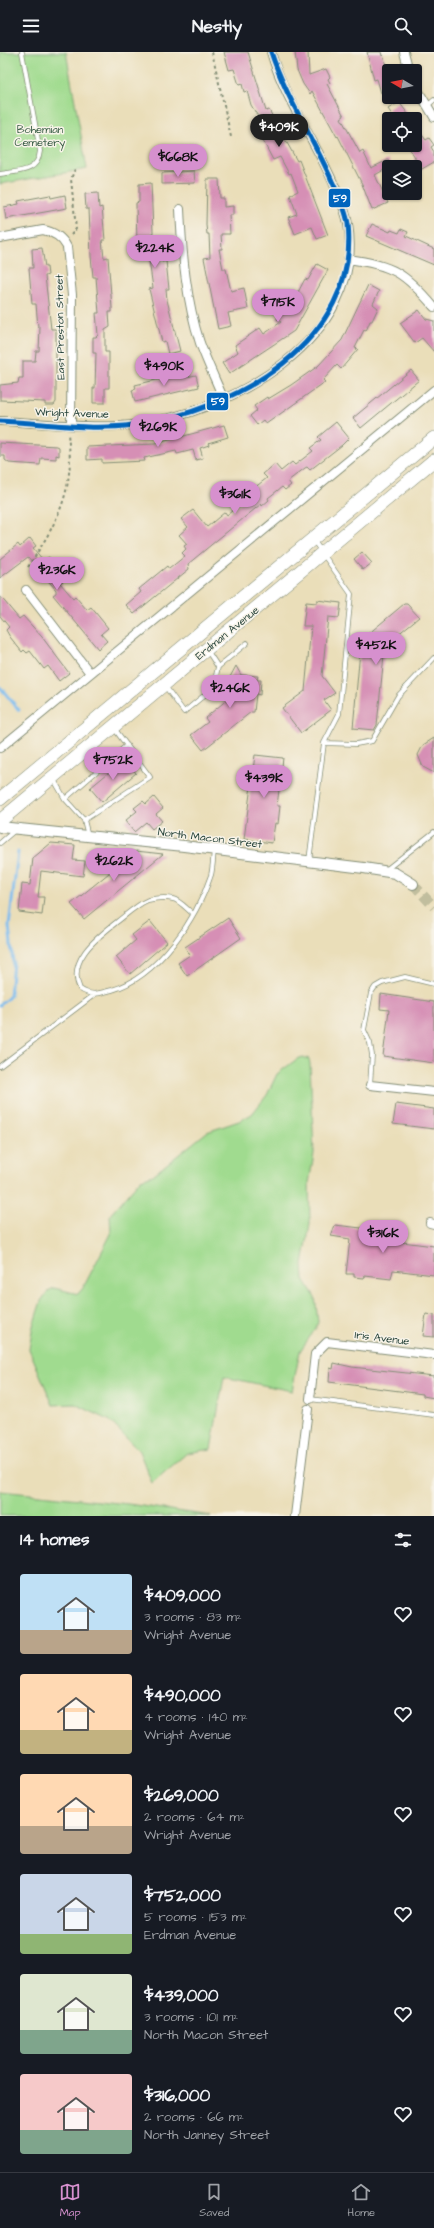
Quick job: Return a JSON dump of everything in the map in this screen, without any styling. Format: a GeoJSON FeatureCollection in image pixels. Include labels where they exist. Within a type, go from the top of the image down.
{"type":"FeatureCollection","features":[{"type":"Feature","properties":{"kind":"main road","name":"Erdman Avenue"},"geometry":{"type":"LineString","coordinates":[[0,799],[434,438]]}},
{"type":"Feature","properties":{"kind":"main road","name":"Erdman Avenue"},"geometry":{"type":"LineString","coordinates":[[0,821],[52,776],[434,460]]}},
{"type":"Feature","properties":{"kind":"street","name":"Wright Avenue"},"geometry":{"type":"LineString","coordinates":[[0,421],[132,425],[196,411],[224,400],[269,373],[318,332],[336,302],[348,259],[348,231],[344,209],[330,174],[285,91],[271,52]]}},
{"type":"Feature","properties":{"kind":"street"},"geometry":{"type":"LineString","coordinates":[[404,52],[408,64]]}},
{"type":"Feature","properties":{"kind":"street"},"geometry":{"type":"LineString","coordinates":[[422,97],[434,117]]}},
{"type":"Feature","properties":{"kind":"street"},"geometry":{"type":"LineString","coordinates":[[180,209],[183,257],[192,312],[200,343],[224,400]]}},
{"type":"Feature","properties":{"kind":"street","name":"East Preston Street"},"geometry":{"type":"LineString","coordinates":[[0,238],[43,230],[57,235],[64,240],[67,247],[72,295],[70,424]]}},
{"type":"Feature","properties":{"kind":"street"},"geometry":{"type":"LineString","coordinates":[[348,259],[376,263],[400,273],[419,289],[434,307]]}},
{"type":"Feature","properties":{"kind":"street"},"geometry":{"type":"LineString","coordinates":[[0,748],[434,390]]}},
{"type":"Feature","properties":{"kind":"street"},"geometry":{"type":"LineString","coordinates":[[26,590],[90,673]]}},
{"type":"Feature","properties":{"kind":"street","name":"North Macon Street"},"geometry":{"type":"LineString","coordinates":[[0,828],[214,850],[385,871],[403,877],[413,884]]}},
{"type":"Feature","properties":{"kind":"street"},"geometry":{"type":"LineString","coordinates":[[370,1085],[434,1092]]}},
{"type":"Feature","properties":{"kind":"street","name":"Iris Avenue"},"geometry":{"type":"LineString","coordinates":[[310,1399],[315,1354],[326,1342],[434,1355]]}},
{"type":"Feature","properties":{"kind":"street"},"geometry":{"type":"LineString","coordinates":[[295,1516],[308,1409]]}},
{"type":"Feature","properties":{"kind":"lane"},"geometry":{"type":"LineString","coordinates":[[0,174],[35,166],[40,158],[22,52]]}},
{"type":"Feature","properties":{"kind":"lane"},"geometry":{"type":"LineString","coordinates":[[427,106],[434,100]]}},
{"type":"Feature","properties":{"kind":"lane"},"geometry":{"type":"LineString","coordinates":[[309,861],[324,744],[339,714],[351,594],[312,539]]}},
{"type":"Feature","properties":{"kind":"lane"},"geometry":{"type":"LineString","coordinates":[[164,684],[184,712],[213,688],[218,667],[247,643]]}},
{"type":"Feature","properties":{"kind":"lane"},"geometry":{"type":"LineString","coordinates":[[206,650],[218,667]]}},
{"type":"Feature","properties":{"kind":"lane"},"geometry":{"type":"LineString","coordinates":[[324,744],[356,744],[372,741],[398,696],[434,658]]}},
{"type":"Feature","properties":{"kind":"lane"},"geometry":{"type":"LineString","coordinates":[[84,820],[150,777],[113,726]]}},
{"type":"Feature","properties":{"kind":"lane"},"geometry":{"type":"LineString","coordinates":[[65,799],[127,745]]}},
{"type":"Feature","properties":{"kind":"lane"},"geometry":{"type":"LineString","coordinates":[[52,776],[65,799],[84,820],[88,836]]}},
{"type":"Feature","properties":{"kind":"lane"},"geometry":{"type":"LineString","coordinates":[[0,843],[16,829]]}},
{"type":"Feature","properties":{"kind":"lane"},"geometry":{"type":"LineString","coordinates":[[385,871],[434,832]]}},
{"type":"Feature","properties":{"kind":"lane"},"geometry":{"type":"LineString","coordinates":[[0,1066],[94,995],[115,989],[141,977],[167,951],[187,926],[211,874],[214,850]]}},
{"type":"Feature","properties":{"kind":"lane"},"geometry":{"type":"LineString","coordinates":[[94,995],[80,989],[76,978],[79,961],[92,941],[148,900],[160,898],[174,899],[192,913]]}},
{"type":"Feature","properties":{"kind":"lane"},"geometry":{"type":"LineString","coordinates":[[370,1085],[372,1055],[370,1043],[364,1030],[371,993],[375,987],[382,983],[405,978],[434,984]]}},
{"type":"Feature","properties":{"kind":"lane"},"geometry":{"type":"LineString","coordinates":[[310,1399],[434,1415]]}},
{"type":"Feature","properties":{"kind":"path"},"geometry":{"type":"LineString","coordinates":[[212,52],[231,137]]}},
{"type":"Feature","properties":{"kind":"path"},"geometry":{"type":"LineString","coordinates":[[71,235],[76,229],[71,179],[75,169]]}},
{"type":"Feature","properties":{"kind":"path"},"geometry":{"type":"LineString","coordinates":[[28,566],[54,525],[66,493],[70,472],[70,424]]}},
{"type":"Feature","properties":{"kind":"green space","name":"Bohemian Cemetery"},"geometry":{"type":"Polygon","coordinates":[[[0,52],[66,52],[87,169],[0,184],[0,52]]]}},
{"type":"Feature","properties":{"kind":"green space"},"geometry":{"type":"Polygon","coordinates":[[[303,1057],[309,1059],[310,1064],[314,1153],[309,1183],[310,1224],[303,1264],[304,1279],[315,1297],[318,1322],[316,1328],[300,1351],[292,1391],[224,1377],[211,1449],[187,1453],[152,1483],[139,1451],[109,1420],[75,1404],[53,1405],[29,1349],[33,1326],[41,1301],[48,1291],[54,1288],[78,1294],[83,1288],[111,1234],[110,1215],[141,1179],[153,1175],[207,1132],[239,1121],[252,1114],[267,1095],[277,1074],[297,1059],[303,1057]]]}},
{"type":"Feature","properties":{"kind":"green space"},"geometry":{"type":"Polygon","coordinates":[[[0,1491],[128,1504],[211,1516],[0,1516],[0,1491]]]}},
{"type":"Feature","properties":{"kind":"building"},"geometry":{"type":"Polygon","coordinates":[[[224,52],[248,52],[266,111],[269,110],[297,161],[299,160],[328,235],[317,239],[312,227],[295,234],[288,217],[297,214],[290,195],[298,191],[291,173],[289,174],[280,157],[273,160],[262,139],[266,137],[262,130],[265,128],[251,105],[247,91],[244,92],[242,84],[239,85],[234,69],[229,70],[224,52]]]}},
{"type":"Feature","properties":{"kind":"building"},"geometry":{"type":"Polygon","coordinates":[[[295,52],[308,52],[309,75],[326,69],[330,77],[328,79],[330,83],[327,84],[344,116],[341,118],[360,153],[363,151],[371,168],[382,163],[382,171],[375,175],[382,190],[382,200],[387,200],[388,203],[372,210],[362,184],[338,136],[337,137],[312,91],[310,94],[303,84],[297,70],[295,52]]]}},
{"type":"Feature","properties":{"kind":"building"},"geometry":{"type":"Polygon","coordinates":[[[367,52],[381,52],[386,64],[382,64],[382,93],[377,79],[374,80],[367,52]]]}},
{"type":"Feature","properties":{"kind":"building"},"geometry":{"type":"Polygon","coordinates":[[[396,104],[400,104],[406,112],[390,112],[388,109],[396,104]]]}},
{"type":"Feature","properties":{"kind":"building"},"geometry":{"type":"Polygon","coordinates":[[[422,135],[426,140],[429,138],[434,145],[431,147],[434,152],[434,162],[422,169],[422,160],[415,160],[412,152],[422,152],[422,135]]]}},
{"type":"Feature","properties":{"kind":"building"},"geometry":{"type":"Polygon","coordinates":[[[194,171],[195,183],[162,184],[162,173],[194,171]]]}},
{"type":"Feature","properties":{"kind":"building"},"geometry":{"type":"Polygon","coordinates":[[[207,179],[219,179],[220,198],[224,198],[224,207],[233,206],[233,215],[229,215],[230,234],[221,234],[222,249],[219,249],[223,269],[226,269],[231,291],[244,288],[248,309],[228,313],[231,326],[218,329],[204,258],[210,257],[209,234],[207,234],[206,225],[207,179]]]}},
{"type":"Feature","properties":{"kind":"building"},"geometry":{"type":"Polygon","coordinates":[[[151,183],[153,232],[151,242],[157,242],[157,256],[161,255],[162,262],[166,261],[169,289],[166,289],[167,300],[180,351],[168,354],[165,341],[162,342],[149,289],[153,288],[148,253],[140,253],[140,244],[137,244],[136,203],[139,202],[139,184],[151,183]]]}},
{"type":"Feature","properties":{"kind":"building"},"geometry":{"type":"Polygon","coordinates":[[[98,193],[99,208],[102,207],[105,240],[102,240],[104,258],[108,257],[112,308],[112,312],[109,312],[110,327],[105,330],[105,352],[109,352],[109,388],[105,388],[105,403],[93,403],[96,353],[93,353],[93,337],[98,335],[96,313],[99,313],[96,277],[93,277],[89,209],[86,209],[85,194],[98,193]]]}},
{"type":"Feature","properties":{"kind":"building"},"geometry":{"type":"Polygon","coordinates":[[[50,195],[51,198],[65,195],[67,208],[6,219],[4,207],[19,204],[18,201],[50,195]]]}},
{"type":"Feature","properties":{"kind":"building"},"geometry":{"type":"Polygon","coordinates":[[[372,224],[390,232],[391,230],[399,233],[401,229],[408,232],[406,236],[434,249],[434,265],[366,236],[372,224]]]}},
{"type":"Feature","properties":{"kind":"building"},"geometry":{"type":"Polygon","coordinates":[[[42,248],[48,275],[45,276],[51,329],[55,329],[56,331],[56,402],[54,405],[45,405],[45,402],[0,400],[0,385],[18,383],[19,378],[23,378],[23,361],[35,361],[36,351],[39,351],[40,327],[38,327],[36,304],[32,304],[29,268],[33,268],[32,249],[42,248]]]}},
{"type":"Feature","properties":{"kind":"building"},"geometry":{"type":"Polygon","coordinates":[[[317,264],[328,270],[294,331],[229,374],[222,363],[238,352],[235,345],[260,328],[264,334],[281,322],[277,319],[292,292],[297,294],[305,279],[308,280],[317,264]]]}},
{"type":"Feature","properties":{"kind":"building"},"geometry":{"type":"Polygon","coordinates":[[[368,285],[379,291],[373,304],[378,308],[372,321],[370,321],[366,331],[364,330],[355,348],[358,349],[341,369],[337,365],[323,380],[325,382],[266,424],[263,420],[257,425],[250,416],[257,410],[254,406],[267,397],[268,399],[291,385],[318,366],[342,340],[368,285]]]}},
{"type":"Feature","properties":{"kind":"building"},"geometry":{"type":"Polygon","coordinates":[[[419,310],[426,319],[434,321],[434,352],[422,338],[415,343],[400,323],[419,310]]]}},
{"type":"Feature","properties":{"kind":"building"},"geometry":{"type":"Polygon","coordinates":[[[411,370],[419,380],[361,428],[353,418],[411,370]]]}},
{"type":"Feature","properties":{"kind":"building"},"geometry":{"type":"Polygon","coordinates":[[[181,374],[182,378],[196,375],[199,387],[135,402],[132,390],[136,389],[135,385],[181,374]]]}},
{"type":"Feature","properties":{"kind":"building"},"geometry":{"type":"Polygon","coordinates":[[[336,422],[349,438],[342,445],[310,470],[307,467],[305,468],[288,481],[291,485],[285,490],[282,487],[268,498],[269,500],[262,506],[261,504],[188,564],[189,569],[134,614],[126,605],[141,592],[139,589],[167,566],[169,569],[185,556],[182,553],[186,549],[184,546],[187,544],[179,535],[188,527],[181,519],[193,510],[207,527],[225,512],[227,515],[248,498],[245,495],[267,478],[263,474],[275,464],[281,471],[292,462],[295,465],[313,451],[310,448],[321,440],[318,437],[336,422]]]}},
{"type":"Feature","properties":{"kind":"building"},"geometry":{"type":"Polygon","coordinates":[[[224,425],[228,437],[208,443],[209,445],[200,448],[203,458],[196,460],[193,450],[177,454],[176,451],[144,458],[145,461],[102,463],[102,459],[87,460],[87,447],[155,444],[224,425]]]}},
{"type":"Feature","properties":{"kind":"building"},"geometry":{"type":"Polygon","coordinates":[[[0,443],[57,446],[59,447],[59,456],[56,455],[56,459],[41,458],[40,465],[9,463],[5,460],[5,456],[0,456],[0,443]]]}},
{"type":"Feature","properties":{"kind":"building"},"geometry":{"type":"Polygon","coordinates":[[[30,538],[36,546],[33,548],[43,560],[49,557],[56,564],[53,567],[63,581],[60,583],[73,598],[75,596],[87,610],[91,607],[108,628],[101,634],[107,641],[98,649],[53,595],[56,593],[56,590],[28,557],[0,578],[0,559],[18,544],[20,547],[30,538]]]}},
{"type":"Feature","properties":{"kind":"building"},"geometry":{"type":"Polygon","coordinates":[[[362,552],[372,563],[363,570],[354,559],[362,552]]]}},
{"type":"Feature","properties":{"kind":"building"},"geometry":{"type":"Polygon","coordinates":[[[0,596],[19,619],[23,616],[42,637],[69,673],[59,681],[48,666],[44,669],[30,651],[27,653],[24,650],[22,652],[10,637],[6,630],[9,627],[0,616],[0,596]]]}},
{"type":"Feature","properties":{"kind":"building"},"geometry":{"type":"Polygon","coordinates":[[[317,600],[341,603],[339,618],[328,617],[322,676],[335,693],[324,700],[331,710],[301,733],[282,708],[305,691],[311,626],[303,626],[306,602],[317,603],[317,600]]]}},
{"type":"Feature","properties":{"kind":"building"},"geometry":{"type":"Polygon","coordinates":[[[404,604],[407,604],[419,617],[385,645],[377,725],[374,730],[353,728],[361,640],[404,604]]]}},
{"type":"Feature","properties":{"kind":"building"},"geometry":{"type":"Polygon","coordinates":[[[236,666],[241,675],[258,676],[257,680],[261,680],[260,695],[256,694],[254,712],[251,712],[203,750],[191,735],[208,722],[205,718],[228,699],[230,677],[236,666]]]}},
{"type":"Feature","properties":{"kind":"building"},"geometry":{"type":"Polygon","coordinates":[[[434,738],[434,773],[423,767],[418,755],[423,745],[434,738]]]}},
{"type":"Feature","properties":{"kind":"building"},"geometry":{"type":"Polygon","coordinates":[[[255,755],[283,758],[277,806],[280,806],[278,824],[275,823],[272,843],[244,839],[255,755]]]}},
{"type":"Feature","properties":{"kind":"building"},"geometry":{"type":"Polygon","coordinates":[[[125,759],[136,773],[102,802],[90,788],[125,759]]]}},
{"type":"Feature","properties":{"kind":"building"},"geometry":{"type":"Polygon","coordinates":[[[154,797],[163,808],[156,814],[162,821],[152,829],[146,822],[134,832],[125,821],[137,811],[134,808],[143,801],[146,804],[154,797]]]}},
{"type":"Feature","properties":{"kind":"building"},"geometry":{"type":"Polygon","coordinates":[[[51,843],[75,845],[73,860],[85,861],[83,876],[41,871],[38,897],[44,897],[42,915],[19,912],[22,884],[30,885],[33,858],[51,843]]]}},
{"type":"Feature","properties":{"kind":"building"},"geometry":{"type":"Polygon","coordinates":[[[136,851],[163,854],[84,919],[71,904],[136,851]]]}},
{"type":"Feature","properties":{"kind":"building"},"geometry":{"type":"Polygon","coordinates":[[[228,918],[241,938],[187,976],[178,963],[190,955],[185,947],[228,918]]]}},
{"type":"Feature","properties":{"kind":"building"},"geometry":{"type":"Polygon","coordinates":[[[150,921],[167,942],[130,974],[116,957],[136,940],[132,935],[150,921]]]}},
{"type":"Feature","properties":{"kind":"building"},"geometry":{"type":"Polygon","coordinates":[[[381,994],[434,1002],[434,1063],[383,1056],[389,1010],[380,1009],[381,994]]]}},
{"type":"Feature","properties":{"kind":"building"},"geometry":{"type":"Polygon","coordinates":[[[396,1104],[434,1109],[434,1129],[393,1124],[396,1104]]]}},
{"type":"Feature","properties":{"kind":"building"},"geometry":{"type":"Polygon","coordinates":[[[335,1225],[379,1230],[378,1239],[434,1246],[434,1275],[393,1270],[391,1279],[365,1276],[364,1278],[354,1277],[354,1274],[346,1274],[350,1239],[331,1236],[335,1225]]]}},
{"type":"Feature","properties":{"kind":"building"},"geometry":{"type":"Polygon","coordinates":[[[426,1314],[434,1315],[434,1337],[423,1336],[426,1314]]]}},
{"type":"Feature","properties":{"kind":"building"},"geometry":{"type":"Polygon","coordinates":[[[334,1363],[352,1367],[434,1376],[434,1398],[423,1396],[423,1394],[329,1382],[330,1368],[333,1369],[334,1363]]]}},
{"type":"Feature","properties":{"kind":"waterway"},"geometry":{"type":"LineString","coordinates":[[0,687],[19,710]]}},
{"type":"Feature","properties":{"kind":"waterway"},"geometry":{"type":"LineString","coordinates":[[0,1005],[10,996],[13,962],[9,926],[18,852]]}},
{"type":"Feature","properties":{"kind":"tunnel"},"geometry":{"type":"LineString","coordinates":[[413,884],[434,907]]}},
{"type":"Feature","properties":{"kind":"transit line","name":"59"},"geometry":{"type":"LineString","coordinates":[[0,421],[84,427],[117,427],[172,417],[211,405],[249,387],[283,364],[312,336],[334,303],[346,266],[348,224],[346,213],[339,196],[325,165],[284,85],[271,52]]}}]}
